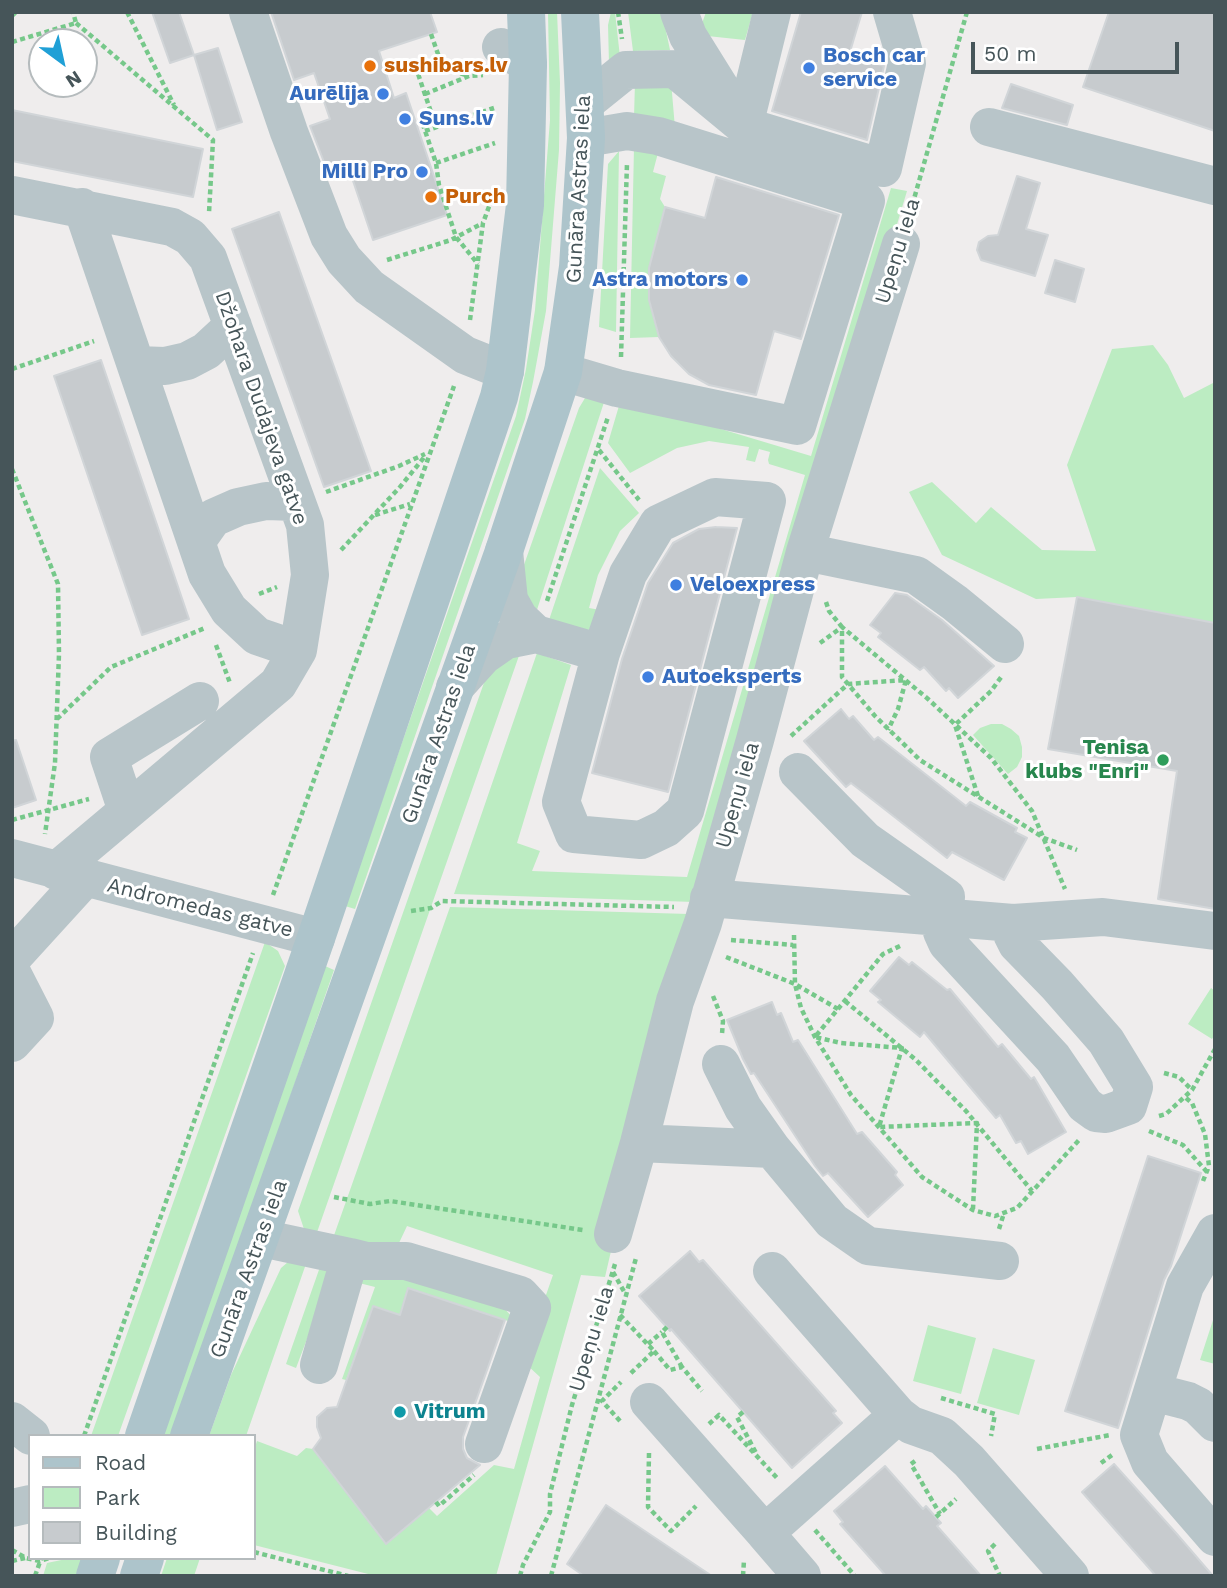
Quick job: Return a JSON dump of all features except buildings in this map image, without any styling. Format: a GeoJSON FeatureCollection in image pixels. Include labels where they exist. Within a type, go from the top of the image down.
{"type":"FeatureCollection","features":[{"type":"Feature","properties":{"kind":"main road","name":"Gunāra Astras iela"},"geometry":{"type":"LineString","coordinates":[[145,1434],[316,937],[505,371],[525,205],[515,55],[526,12]]}},
{"type":"Feature","properties":{"kind":"main road","name":"Gunāra Astras iela"},"geometry":{"type":"LineString","coordinates":[[190,1434],[504,551],[563,372],[579,267],[585,121],[584,17]]}},
{"type":"Feature","properties":{"kind":"main road"},"geometry":{"type":"LineString","coordinates":[[316,937],[363,951]]}},
{"type":"Feature","properties":{"kind":"street"},"geometry":{"type":"LineString","coordinates":[[248,12],[289,132],[329,236],[353,272],[369,287],[465,355],[505,371]]}},
{"type":"Feature","properties":{"kind":"street"},"geometry":{"type":"LineString","coordinates":[[679,12],[688,36],[744,126]]}},
{"type":"Feature","properties":{"kind":"street"},"geometry":{"type":"LineString","coordinates":[[744,126],[772,12]]}},
{"type":"Feature","properties":{"kind":"street"},"geometry":{"type":"LineString","coordinates":[[563,372],[617,388],[797,426],[866,201],[659,136],[585,121],[625,70],[675,69],[744,126],[883,168],[907,63],[892,12]]}},
{"type":"Feature","properties":{"kind":"street"},"geometry":{"type":"LineString","coordinates":[[989,127],[1215,187]]}},
{"type":"Feature","properties":{"kind":"street","name":"Džohara Dudajeva gatve"},"geometry":{"type":"LineString","coordinates":[[12,195],[172,227],[190,237],[208,258],[304,525],[310,575],[298,650],[278,684],[62,862]]}},
{"type":"Feature","properties":{"kind":"street"},"geometry":{"type":"LineString","coordinates":[[82,207],[207,574],[229,610],[257,636],[298,650]]}},
{"type":"Feature","properties":{"kind":"street","name":"Upeņu iela"},"geometry":{"type":"LineString","coordinates":[[621,1251],[639,1143],[676,1001],[712,929],[755,740],[805,552],[901,244]]}},
{"type":"Feature","properties":{"kind":"street"},"geometry":{"type":"LineString","coordinates":[[136,365],[165,366],[187,361],[206,351],[233,326]]}},
{"type":"Feature","properties":{"kind":"street"},"geometry":{"type":"LineString","coordinates":[[715,497],[767,501],[685,811],[666,828],[640,841],[574,834],[561,802],[601,653],[628,574],[659,524],[715,497]]}},
{"type":"Feature","properties":{"kind":"street"},"geometry":{"type":"LineString","coordinates":[[196,542],[213,518],[238,507],[267,501],[296,502]]}},
{"type":"Feature","properties":{"kind":"street"},"geometry":{"type":"LineString","coordinates":[[504,551],[509,600],[519,618],[536,634],[601,653]]}},
{"type":"Feature","properties":{"kind":"street"},"geometry":{"type":"LineString","coordinates":[[805,552],[916,575],[1005,644]]}},
{"type":"Feature","properties":{"kind":"street"},"geometry":{"type":"LineString","coordinates":[[455,687],[483,656],[506,640],[536,634]]}},
{"type":"Feature","properties":{"kind":"street"},"geometry":{"type":"LineString","coordinates":[[127,811],[109,757],[200,701]]}},
{"type":"Feature","properties":{"kind":"street"},"geometry":{"type":"LineString","coordinates":[[792,756],[865,840],[946,897],[927,917]]}},
{"type":"Feature","properties":{"kind":"street"},"geometry":{"type":"LineString","coordinates":[[12,858],[62,862]]}},
{"type":"Feature","properties":{"kind":"street","name":"Andromedas gatve"},"geometry":{"type":"LineString","coordinates":[[12,958],[62,862],[263,925],[316,937]]}},
{"type":"Feature","properties":{"kind":"street"},"geometry":{"type":"LineString","coordinates":[[712,929],[799,907],[1013,923],[1103,917],[1215,932]]}},
{"type":"Feature","properties":{"kind":"street"},"geometry":{"type":"LineString","coordinates":[[927,917],[942,932],[947,943],[1052,1058],[1085,1105],[1096,1113],[1106,1114],[1128,1106],[1134,1087],[1106,1041],[1017,944],[1012,934],[1013,923]]}},
{"type":"Feature","properties":{"kind":"street"},"geometry":{"type":"LineString","coordinates":[[12,973],[35,1018],[12,1043]]}},
{"type":"Feature","properties":{"kind":"street"},"geometry":{"type":"LineString","coordinates":[[721,1064],[743,1108],[772,1149],[832,1221],[867,1245],[1000,1261]]}},
{"type":"Feature","properties":{"kind":"street"},"geometry":{"type":"LineString","coordinates":[[639,1143],[772,1149]]}},
{"type":"Feature","properties":{"kind":"street"},"geometry":{"type":"LineString","coordinates":[[1215,1233],[1185,1286],[1139,1435],[1150,1462],[1215,1537]]}},
{"type":"Feature","properties":{"kind":"street"},"geometry":{"type":"LineString","coordinates":[[261,1238],[366,1261],[407,1261],[520,1294],[532,1308],[484,1444]]}},
{"type":"Feature","properties":{"kind":"street"},"geometry":{"type":"LineString","coordinates":[[319,1365],[349,1257]]}},
{"type":"Feature","properties":{"kind":"street"},"geometry":{"type":"LineString","coordinates":[[772,1271],[898,1415],[911,1425],[942,1436],[970,1461],[1070,1576]]}},
{"type":"Feature","properties":{"kind":"street"},"geometry":{"type":"LineString","coordinates":[[1153,1392],[1188,1401],[1198,1406],[1215,1423]]}},
{"type":"Feature","properties":{"kind":"street"},"geometry":{"type":"LineString","coordinates":[[649,1402],[802,1576]]}},
{"type":"Feature","properties":{"kind":"street"},"geometry":{"type":"LineString","coordinates":[[765,1533],[898,1415]]}},
{"type":"Feature","properties":{"kind":"street"},"geometry":{"type":"LineString","coordinates":[[12,1421],[29,1434]]}},
{"type":"Feature","properties":{"kind":"path"},"geometry":{"type":"LineString","coordinates":[[12,16],[16,12]]}},
{"type":"Feature","properties":{"kind":"path"},"geometry":{"type":"LineString","coordinates":[[73,12],[76,23],[213,140],[209,221]]}},
{"type":"Feature","properties":{"kind":"path"},"geometry":{"type":"LineString","coordinates":[[127,12],[176,109]]}},
{"type":"Feature","properties":{"kind":"path","name":"Upeņu iela"},"geometry":{"type":"LineString","coordinates":[[901,244],[967,12]]}},
{"type":"Feature","properties":{"kind":"path"},"geometry":{"type":"LineString","coordinates":[[12,42],[76,23]]}},
{"type":"Feature","properties":{"kind":"path"},"geometry":{"type":"LineString","coordinates":[[431,34],[439,57],[415,65],[432,115],[421,118],[436,163],[439,185],[457,237],[479,264]]}},
{"type":"Feature","properties":{"kind":"path"},"geometry":{"type":"LineString","coordinates":[[431,60],[433,65],[469,76],[500,75],[515,55]]}},
{"type":"Feature","properties":{"kind":"path"},"geometry":{"type":"LineString","coordinates":[[425,94],[469,76]]}},
{"type":"Feature","properties":{"kind":"path"},"geometry":{"type":"LineString","coordinates":[[425,131],[499,107],[499,118]]}},
{"type":"Feature","properties":{"kind":"path"},"geometry":{"type":"LineString","coordinates":[[436,163],[498,142],[498,152]]}},
{"type":"Feature","properties":{"kind":"path"},"geometry":{"type":"LineString","coordinates":[[85,1434],[465,355],[483,223],[492,197]]}},
{"type":"Feature","properties":{"kind":"path"},"geometry":{"type":"LineString","coordinates":[[353,272],[457,237],[483,223]]}},
{"type":"Feature","properties":{"kind":"path"},"geometry":{"type":"LineString","coordinates":[[12,369],[98,340]]}},
{"type":"Feature","properties":{"kind":"path"},"geometry":{"type":"LineString","coordinates":[[598,449],[659,524]]}},
{"type":"Feature","properties":{"kind":"path"},"geometry":{"type":"LineString","coordinates":[[296,502],[399,466],[429,452]]}},
{"type":"Feature","properties":{"kind":"path"},"geometry":{"type":"LineString","coordinates":[[12,469],[58,584],[56,730],[49,811],[62,862]]}},
{"type":"Feature","properties":{"kind":"path"},"geometry":{"type":"LineString","coordinates":[[372,516],[411,504]]}},
{"type":"Feature","properties":{"kind":"path"},"geometry":{"type":"LineString","coordinates":[[825,598],[829,611],[842,627],[906,680],[992,758],[1013,784],[1031,811],[1069,898],[1065,918]]}},
{"type":"Feature","properties":{"kind":"path"},"geometry":{"type":"LineString","coordinates":[[820,643],[842,627]]}},
{"type":"Feature","properties":{"kind":"path"},"geometry":{"type":"LineString","coordinates":[[842,627],[842,677],[888,730],[920,760],[1044,838],[1077,850]]}},
{"type":"Feature","properties":{"kind":"path"},"geometry":{"type":"LineString","coordinates":[[955,725],[992,691],[1002,677],[1001,663],[1005,644]]}},
{"type":"Feature","properties":{"kind":"path"},"geometry":{"type":"LineString","coordinates":[[792,756],[848,684],[906,680]]}},
{"type":"Feature","properties":{"kind":"path"},"geometry":{"type":"LineString","coordinates":[[888,730],[898,709],[906,680]]}},
{"type":"Feature","properties":{"kind":"path"},"geometry":{"type":"LineString","coordinates":[[955,725],[978,796]]}},
{"type":"Feature","properties":{"kind":"path"},"geometry":{"type":"LineString","coordinates":[[12,820],[49,811]]}},
{"type":"Feature","properties":{"kind":"path"},"geometry":{"type":"LineString","coordinates":[[442,901],[689,907],[712,929],[838,1009]]}},
{"type":"Feature","properties":{"kind":"path"},"geometry":{"type":"LineString","coordinates":[[799,907],[793,945],[795,984],[801,1008],[815,1037],[851,1095],[922,1177],[973,1210],[995,1216],[1017,1208],[1083,1135],[1089,1123],[1084,1117],[1085,1105]]}},
{"type":"Feature","properties":{"kind":"path"},"geometry":{"type":"LineString","coordinates":[[815,1037],[883,954],[897,950],[927,917]]}},
{"type":"Feature","properties":{"kind":"path"},"geometry":{"type":"LineString","coordinates":[[712,929],[793,945]]}},
{"type":"Feature","properties":{"kind":"path"},"geometry":{"type":"LineString","coordinates":[[713,995],[723,1021],[721,1064]]}},
{"type":"Feature","properties":{"kind":"path"},"geometry":{"type":"LineString","coordinates":[[845,1001],[916,1059],[977,1124],[1032,1191]]}},
{"type":"Feature","properties":{"kind":"path"},"geometry":{"type":"LineString","coordinates":[[815,1037],[841,1043],[902,1048]]}},
{"type":"Feature","properties":{"kind":"path"},"geometry":{"type":"LineString","coordinates":[[879,1127],[902,1048]]}},
{"type":"Feature","properties":{"kind":"path"},"geometry":{"type":"LineString","coordinates":[[1185,1097],[1192,1103],[1205,1134],[1209,1166],[1203,1181]]}},
{"type":"Feature","properties":{"kind":"path"},"geometry":{"type":"LineString","coordinates":[[879,1127],[977,1124]]}},
{"type":"Feature","properties":{"kind":"path"},"geometry":{"type":"LineString","coordinates":[[973,1210],[977,1124]]}},
{"type":"Feature","properties":{"kind":"path"},"geometry":{"type":"LineString","coordinates":[[1147,1130],[1183,1145],[1207,1172]]}},
{"type":"Feature","properties":{"kind":"path"},"geometry":{"type":"LineString","coordinates":[[334,1197],[370,1203],[390,1201],[621,1251]]}},
{"type":"Feature","properties":{"kind":"path"},"geometry":{"type":"LineString","coordinates":[[551,1576],[626,1296],[621,1251]]}},
{"type":"Feature","properties":{"kind":"path"},"geometry":{"type":"LineString","coordinates":[[621,1251],[626,1296]]}},
{"type":"Feature","properties":{"kind":"path","name":"Upeņu iela"},"geometry":{"type":"LineString","coordinates":[[520,1576],[550,1512],[550,1494],[572,1405],[621,1251]]}},
{"type":"Feature","properties":{"kind":"path"},"geometry":{"type":"LineString","coordinates":[[648,1344],[667,1327]]}},
{"type":"Feature","properties":{"kind":"path"},"geometry":{"type":"LineString","coordinates":[[662,1332],[682,1367],[702,1391]]}},
{"type":"Feature","properties":{"kind":"path"},"geometry":{"type":"LineString","coordinates":[[654,1351],[670,1370],[682,1367]]}},
{"type":"Feature","properties":{"kind":"path"},"geometry":{"type":"LineString","coordinates":[[728,1425],[743,1412]]}},
{"type":"Feature","properties":{"kind":"path"},"geometry":{"type":"LineString","coordinates":[[687,1445],[719,1415],[781,1483]]}},
{"type":"Feature","properties":{"kind":"path"},"geometry":{"type":"LineString","coordinates":[[737,1417],[759,1459]]}},
{"type":"Feature","properties":{"kind":"path"},"geometry":{"type":"LineString","coordinates":[[1037,1448],[1112,1434]]}},
{"type":"Feature","properties":{"kind":"path"},"geometry":{"type":"LineString","coordinates":[[436,1502],[439,1506],[493,1460],[484,1444]]}},
{"type":"Feature","properties":{"kind":"path"},"geometry":{"type":"LineString","coordinates":[[922,1462],[919,1458],[911,1464],[938,1515],[956,1499]]}},
{"type":"Feature","properties":{"kind":"path"},"geometry":{"type":"LineString","coordinates":[[949,1491],[964,1508]]}},
{"type":"Feature","properties":{"kind":"path"},"geometry":{"type":"LineString","coordinates":[[807,1521],[856,1576]]}},
{"type":"Feature","properties":{"kind":"path"},"geometry":{"type":"LineString","coordinates":[[987,1535],[1002,1552]]}},
{"type":"Feature","properties":{"kind":"path"},"geometry":{"type":"LineString","coordinates":[[995,1544],[988,1551],[1000,1576]]}},
{"type":"Feature","properties":{"kind":"path"},"geometry":{"type":"LineString","coordinates":[[12,1550],[26,1558]]}},
{"type":"Feature","properties":{"kind":"path"},"geometry":{"type":"LineString","coordinates":[[256,1553],[348,1576]]}},
{"type":"Feature","properties":{"kind":"path"},"geometry":{"type":"LineString","coordinates":[[12,1560],[26,1558]]}},
{"type":"Feature","properties":{"kind":"green space"},"geometry":{"type":"Polygon","coordinates":[[[548,12],[557,12],[559,150],[546,311],[533,382],[525,419],[355,909],[345,906],[516,416],[535,310],[550,120],[548,12]]]}},
{"type":"Feature","properties":{"kind":"green space"},"geometry":{"type":"Polygon","coordinates":[[[611,12],[615,12],[620,57],[609,64],[608,25],[611,12]]]}},
{"type":"Feature","properties":{"kind":"green space"},"geometry":{"type":"Polygon","coordinates":[[[628,12],[662,12],[670,50],[633,51],[628,12]]]}},
{"type":"Feature","properties":{"kind":"green space"},"geometry":{"type":"Polygon","coordinates":[[[706,12],[753,12],[745,40],[698,35],[706,12]]]}},
{"type":"Feature","properties":{"kind":"green space"},"geometry":{"type":"Polygon","coordinates":[[[671,81],[675,128],[634,117],[635,82],[671,81]]]}},
{"type":"Feature","properties":{"kind":"green space"},"geometry":{"type":"Polygon","coordinates":[[[634,147],[659,149],[653,172],[666,176],[660,199],[665,207],[649,268],[649,300],[659,337],[630,338],[634,147]]]}},
{"type":"Feature","properties":{"kind":"green space"},"geometry":{"type":"Polygon","coordinates":[[[619,151],[616,332],[599,327],[608,164],[619,151]]]}},
{"type":"Feature","properties":{"kind":"green space"},"geometry":{"type":"Polygon","coordinates":[[[891,188],[907,191],[694,902],[454,894],[537,653],[571,665],[517,843],[540,851],[532,871],[687,877],[805,475],[769,464],[770,452],[759,449],[755,462],[746,460],[749,447],[709,441],[677,448],[630,473],[608,443],[621,399],[811,456],[891,188]]]}},
{"type":"Feature","properties":{"kind":"green space"},"geometry":{"type":"Polygon","coordinates":[[[1153,345],[1168,365],[1184,398],[1215,382],[1215,623],[1077,597],[1036,599],[942,555],[909,492],[932,482],[976,523],[991,507],[1042,550],[1096,551],[1067,465],[1112,349],[1153,345]]]}},
{"type":"Feature","properties":{"kind":"green space"},"geometry":{"type":"Polygon","coordinates":[[[606,396],[535,616],[518,582],[579,408],[585,398],[606,396]]]}},
{"type":"Feature","properties":{"kind":"green space"},"geometry":{"type":"Polygon","coordinates":[[[600,468],[639,513],[620,531],[598,575],[589,608],[606,611],[585,634],[549,620],[600,468]]]}},
{"type":"Feature","properties":{"kind":"green space"},"geometry":{"type":"Polygon","coordinates":[[[521,650],[315,1238],[304,1229],[298,1211],[492,660],[521,650]]]}},
{"type":"Feature","properties":{"kind":"green space"},"geometry":{"type":"Polygon","coordinates":[[[1002,724],[1019,736],[1022,757],[1017,767],[1008,774],[973,735],[980,728],[1002,724]]]}},
{"type":"Feature","properties":{"kind":"green space"},"geometry":{"type":"Polygon","coordinates":[[[450,907],[689,914],[605,1277],[581,1275],[496,1576],[376,1576],[256,1546],[257,1441],[297,1456],[306,1448],[313,1449],[386,1543],[429,1508],[437,1516],[494,1465],[514,1469],[540,1377],[527,1365],[526,1352],[553,1275],[407,1226],[399,1243],[332,1241],[450,907]]]}},
{"type":"Feature","properties":{"kind":"green space"},"geometry":{"type":"Polygon","coordinates":[[[265,942],[278,951],[285,966],[119,1434],[92,1434],[265,942]]]}},
{"type":"Feature","properties":{"kind":"green space"},"geometry":{"type":"Polygon","coordinates":[[[325,966],[334,970],[174,1434],[161,1434],[325,966]]]}},
{"type":"Feature","properties":{"kind":"green space"},"geometry":{"type":"Polygon","coordinates":[[[1211,988],[1215,991],[1215,1034],[1212,1039],[1188,1024],[1211,988]]]}},
{"type":"Feature","properties":{"kind":"green space"},"geometry":{"type":"Polygon","coordinates":[[[307,1261],[247,1434],[210,1434],[231,1375],[281,1268],[288,1262],[307,1261]]]}},
{"type":"Feature","properties":{"kind":"green space"},"geometry":{"type":"Polygon","coordinates":[[[321,1264],[331,1276],[296,1368],[286,1364],[321,1264]]]}},
{"type":"Feature","properties":{"kind":"green space"},"geometry":{"type":"Polygon","coordinates":[[[364,1268],[504,1308],[512,1317],[511,1322],[409,1288],[400,1315],[373,1307],[346,1380],[342,1379],[375,1287],[359,1283],[364,1268]]]}},
{"type":"Feature","properties":{"kind":"green space"},"geometry":{"type":"Polygon","coordinates":[[[1215,1314],[1215,1364],[1200,1360],[1215,1314]]]}},
{"type":"Feature","properties":{"kind":"green space"},"geometry":{"type":"Polygon","coordinates":[[[928,1325],[976,1338],[961,1394],[913,1381],[928,1325]]]}},
{"type":"Feature","properties":{"kind":"green space"},"geometry":{"type":"Polygon","coordinates":[[[993,1348],[1035,1360],[1019,1415],[977,1403],[993,1348]]]}},
{"type":"Feature","properties":{"kind":"green space"},"geometry":{"type":"Polygon","coordinates":[[[83,1560],[78,1576],[43,1576],[47,1563],[83,1560]]]}},
{"type":"Feature","properties":{"kind":"green space"},"geometry":{"type":"Polygon","coordinates":[[[166,1560],[199,1560],[194,1576],[161,1576],[166,1560]]]}},
{"type":"Feature","properties":{"kind":"place","name":"sushibars.lv"},"geometry":{"type":"Point","coordinates":[370,66]}},
{"type":"Feature","properties":{"kind":"place","name":"Bosch car service"},"geometry":{"type":"Point","coordinates":[809,68]}},
{"type":"Feature","properties":{"kind":"place","name":"Aurēlija"},"geometry":{"type":"Point","coordinates":[383,94]}},
{"type":"Feature","properties":{"kind":"place","name":"Suns.lv"},"geometry":{"type":"Point","coordinates":[405,119]}},
{"type":"Feature","properties":{"kind":"place","name":"Milli Pro"},"geometry":{"type":"Point","coordinates":[422,172]}},
{"type":"Feature","properties":{"kind":"place","name":"Purch"},"geometry":{"type":"Point","coordinates":[431,197]}},
{"type":"Feature","properties":{"kind":"place","name":"Astra motors"},"geometry":{"type":"Point","coordinates":[742,280]}},
{"type":"Feature","properties":{"kind":"place","name":"Veloexpress"},"geometry":{"type":"Point","coordinates":[676,585]}},
{"type":"Feature","properties":{"kind":"place","name":"Autoeksperts"},"geometry":{"type":"Point","coordinates":[648,677]}},
{"type":"Feature","properties":{"kind":"place","name":"Tenisa klubs \"Enri\""},"geometry":{"type":"Point","coordinates":[1163,760]}},
{"type":"Feature","properties":{"kind":"place","name":"Vitrum"},"geometry":{"type":"Point","coordinates":[400,1412]}}]}
